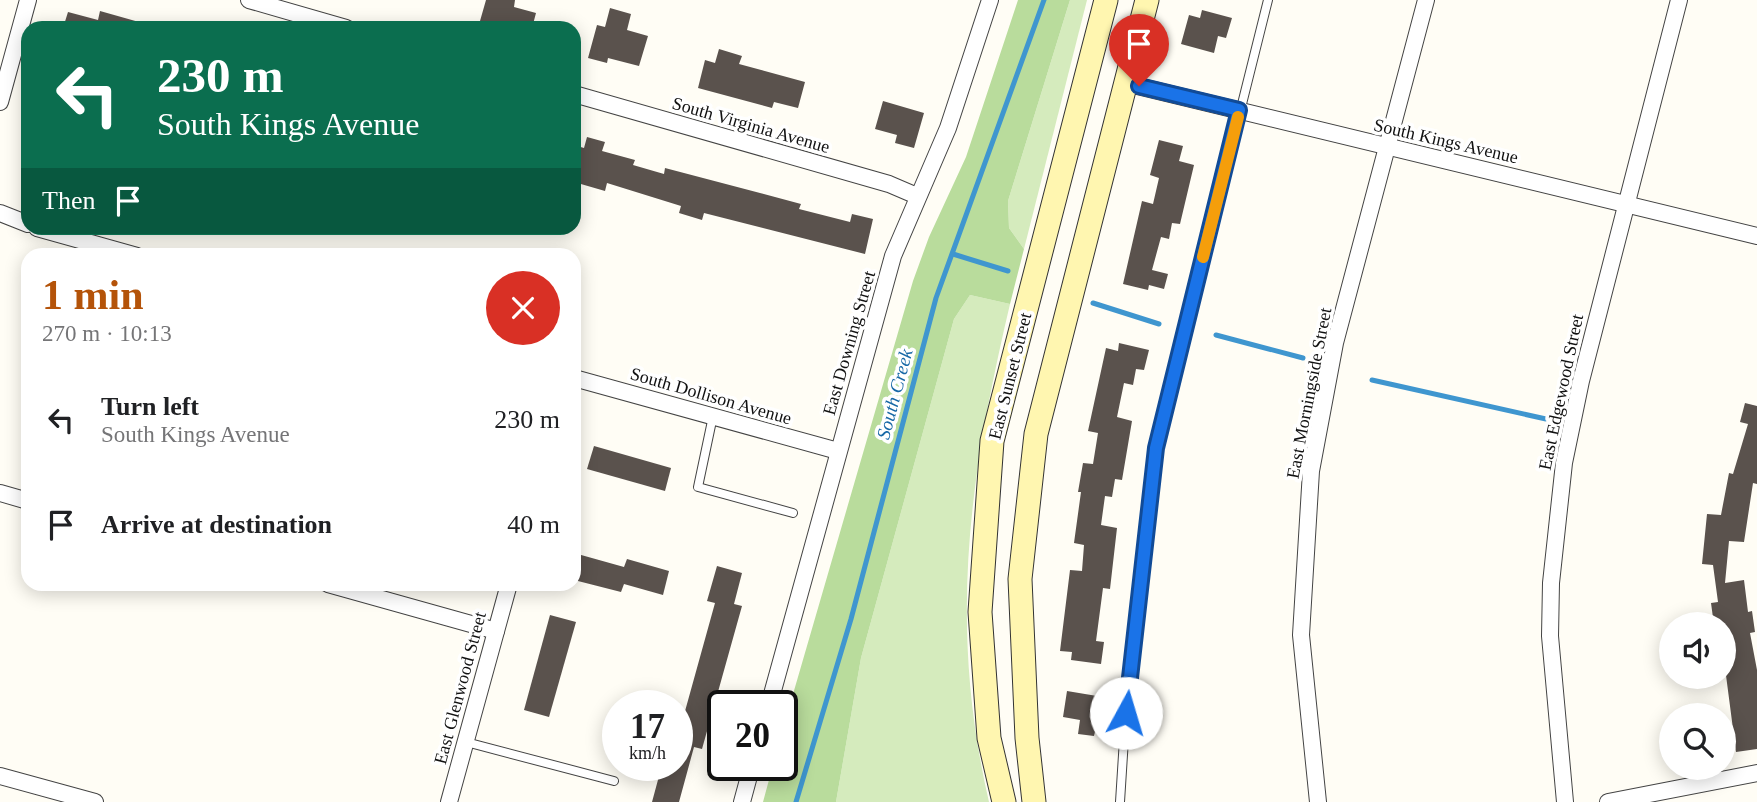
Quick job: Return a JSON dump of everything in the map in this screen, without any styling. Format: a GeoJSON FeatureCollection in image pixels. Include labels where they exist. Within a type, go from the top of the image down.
{"type":"FeatureCollection","features":[{"type":"Feature","properties":{"kind":"main road","name":"East Sunset Street"},"geometry":{"type":"LineString","coordinates":[[1004,802],[989,738],[980,612],[992,441],[1106,0]]}},
{"type":"Feature","properties":{"kind":"main road"},"geometry":{"type":"LineString","coordinates":[[1034,802],[1027,738],[1020,579],[1036,434],[1147,0]]}},
{"type":"Feature","properties":{"kind":"street"},"geometry":{"type":"LineString","coordinates":[[22,21],[28,0]]}},
{"type":"Feature","properties":{"kind":"street"},"geometry":{"type":"LineString","coordinates":[[249,0],[322,21]]}},
{"type":"Feature","properties":{"kind":"street","name":"East Downing Street"},"geometry":{"type":"LineString","coordinates":[[773,690],[894,256],[948,128],[990,0]]}},
{"type":"Feature","properties":{"kind":"street","name":"East Morningside Street"},"geometry":{"type":"LineString","coordinates":[[1318,802],[1301,635],[1311,471],[1335,343],[1426,0]]}},
{"type":"Feature","properties":{"kind":"street","name":"East Edgewood Street"},"geometry":{"type":"LineString","coordinates":[[1565,802],[1550,636],[1556,529],[1564,463],[1581,381],[1625,203],[1679,0]]}},
{"type":"Feature","properties":{"kind":"street"},"geometry":{"type":"LineString","coordinates":[[0,102],[21,26]]}},
{"type":"Feature","properties":{"kind":"street","name":"South Kings Avenue"},"geometry":{"type":"LineString","coordinates":[[1125,83],[1757,236]]}},
{"type":"Feature","properties":{"kind":"street","name":"South Virginia Avenue"},"geometry":{"type":"LineString","coordinates":[[581,96],[889,184],[917,197]]}},
{"type":"Feature","properties":{"kind":"street"},"geometry":{"type":"LineString","coordinates":[[0,213],[21,221]]}},
{"type":"Feature","properties":{"kind":"street"},"geometry":{"type":"LineString","coordinates":[[62,235],[108,248]]}},
{"type":"Feature","properties":{"kind":"street","name":"South Dollison Avenue"},"geometry":{"type":"LineString","coordinates":[[581,380],[838,451]]}},
{"type":"Feature","properties":{"kind":"street"},"geometry":{"type":"LineString","coordinates":[[0,493],[21,499]]}},
{"type":"Feature","properties":{"kind":"street"},"geometry":{"type":"LineString","coordinates":[[353,591],[496,631]]}},
{"type":"Feature","properties":{"kind":"street","name":"East Glenwood Street"},"geometry":{"type":"LineString","coordinates":[[449,802],[507,591]]}},
{"type":"Feature","properties":{"kind":"street"},"geometry":{"type":"LineString","coordinates":[[1608,802],[1757,773]]}},
{"type":"Feature","properties":{"kind":"street"},"geometry":{"type":"LineString","coordinates":[[0,776],[95,802]]}},
{"type":"Feature","properties":{"kind":"street"},"geometry":{"type":"LineString","coordinates":[[742,802],[748,781]]}},
{"type":"Feature","properties":{"kind":"lane"},"geometry":{"type":"LineString","coordinates":[[1120,802],[1124,739],[1156,448],[1268,0]]}},
{"type":"Feature","properties":{"kind":"lane"},"geometry":{"type":"LineString","coordinates":[[713,416],[698,486],[793,513]]}},
{"type":"Feature","properties":{"kind":"lane"},"geometry":{"type":"LineString","coordinates":[[466,742],[614,782]]}},
{"type":"Feature","properties":{"kind":"green space"},"geometry":{"type":"Polygon","coordinates":[[[1018,0],[1070,0],[1008,201],[1009,228],[1024,249],[1010,304],[970,295],[954,319],[861,658],[836,802],[763,802],[769,781],[798,781],[798,690],[794,690],[913,281],[929,237],[966,157],[1018,0]]]}},
{"type":"Feature","properties":{"kind":"green space"},"geometry":{"type":"Polygon","coordinates":[[[1070,0],[1087,0],[1024,249],[1009,228],[1008,201],[1070,0]]]}},
{"type":"Feature","properties":{"kind":"green space"},"geometry":{"type":"Polygon","coordinates":[[[970,295],[1010,304],[984,430],[969,552],[969,674],[976,737],[989,802],[836,802],[861,658],[954,319],[970,295]]]}},
{"type":"Feature","properties":{"kind":"building"},"geometry":{"type":"Polygon","coordinates":[[[486,0],[515,0],[514,7],[536,13],[534,21],[480,21],[486,0]]]}},
{"type":"Feature","properties":{"kind":"building"},"geometry":{"type":"Polygon","coordinates":[[[610,8],[631,14],[627,30],[648,36],[639,66],[608,58],[607,63],[588,58],[597,25],[605,27],[610,8]]]}},
{"type":"Feature","properties":{"kind":"building"},"geometry":{"type":"Polygon","coordinates":[[[1202,10],[1232,18],[1226,38],[1218,36],[1214,53],[1181,44],[1189,15],[1200,18],[1202,10]]]}},
{"type":"Feature","properties":{"kind":"building"},"geometry":{"type":"Polygon","coordinates":[[[100,11],[135,21],[65,21],[68,12],[98,20],[100,11]]]}},
{"type":"Feature","properties":{"kind":"building"},"geometry":{"type":"Polygon","coordinates":[[[719,49],[742,56],[739,64],[805,82],[798,108],[774,102],[772,108],[698,88],[705,60],[715,63],[719,49]]]}},
{"type":"Feature","properties":{"kind":"building"},"geometry":{"type":"Polygon","coordinates":[[[883,101],[924,113],[914,148],[895,143],[897,135],[875,129],[883,101]]]}},
{"type":"Feature","properties":{"kind":"building"},"geometry":{"type":"Polygon","coordinates":[[[587,137],[605,142],[602,151],[635,160],[633,165],[664,174],[665,168],[801,204],[799,209],[850,222],[852,214],[873,219],[865,254],[704,213],[702,220],[679,213],[681,206],[607,183],[605,191],[581,184],[581,147],[584,148],[587,137]]]}},
{"type":"Feature","properties":{"kind":"building"},"geometry":{"type":"Polygon","coordinates":[[[1159,140],[1183,146],[1179,161],[1194,165],[1180,224],[1172,223],[1169,239],[1161,237],[1152,270],[1168,274],[1164,289],[1149,285],[1148,290],[1123,284],[1142,201],[1153,204],[1159,178],[1150,175],[1159,140]]]}},
{"type":"Feature","properties":{"kind":"building"},"geometry":{"type":"Polygon","coordinates":[[[1119,343],[1149,350],[1144,370],[1136,369],[1133,385],[1124,383],[1117,417],[1132,421],[1122,480],[1115,479],[1112,497],[1105,496],[1101,525],[1117,528],[1110,589],[1103,588],[1096,641],[1104,642],[1101,664],[1071,660],[1072,652],[1060,651],[1070,570],[1082,571],[1084,545],[1074,543],[1081,492],[1078,492],[1083,463],[1093,464],[1098,433],[1088,431],[1106,348],[1118,351],[1119,343]]]}},
{"type":"Feature","properties":{"kind":"building"},"geometry":{"type":"Polygon","coordinates":[[[1745,403],[1757,406],[1757,484],[1753,483],[1744,542],[1729,541],[1725,583],[1744,580],[1748,612],[1752,611],[1755,632],[1750,633],[1757,670],[1757,749],[1736,752],[1736,703],[1730,703],[1728,689],[1736,689],[1736,612],[1712,612],[1711,603],[1718,602],[1713,565],[1702,564],[1707,514],[1721,515],[1729,473],[1733,474],[1748,424],[1740,422],[1745,403]]]}},
{"type":"Feature","properties":{"kind":"building"},"geometry":{"type":"Polygon","coordinates":[[[594,446],[671,468],[665,491],[587,469],[594,446]]]}},
{"type":"Feature","properties":{"kind":"building"},"geometry":{"type":"Polygon","coordinates":[[[581,555],[624,567],[627,559],[669,571],[663,595],[624,584],[621,592],[581,582],[581,555]]]}},
{"type":"Feature","properties":{"kind":"building"},"geometry":{"type":"Polygon","coordinates":[[[717,566],[742,573],[734,604],[742,606],[719,690],[707,690],[707,731],[702,749],[694,747],[693,751],[693,690],[691,690],[715,603],[707,601],[717,566]]]}},
{"type":"Feature","properties":{"kind":"building"},"geometry":{"type":"Polygon","coordinates":[[[550,615],[576,622],[549,717],[524,710],[550,615]]]}},
{"type":"Feature","properties":{"kind":"building"},"geometry":{"type":"Polygon","coordinates":[[[1067,691],[1103,697],[1094,736],[1078,734],[1080,720],[1063,717],[1067,691]]]}},
{"type":"Feature","properties":{"kind":"building"},"geometry":{"type":"Polygon","coordinates":[[[658,781],[685,781],[679,802],[652,802],[658,781]]]}},
{"type":"Feature","properties":{"kind":"waterway","name":"South Creek"},"geometry":{"type":"LineString","coordinates":[[796,802],[851,619],[936,298],[1044,0]]}},
{"type":"Feature","properties":{"kind":"waterway"},"geometry":{"type":"LineString","coordinates":[[953,254],[1008,271]]}},
{"type":"Feature","properties":{"kind":"waterway"},"geometry":{"type":"LineString","coordinates":[[1093,303],[1159,324]]}},
{"type":"Feature","properties":{"kind":"waterway"},"geometry":{"type":"LineString","coordinates":[[1216,335],[1303,358]]}},
{"type":"Feature","properties":{"kind":"waterway"},"geometry":{"type":"LineString","coordinates":[[1372,380],[1546,419]]}},
{"type":"Feature","properties":{"kind":"slow traffic"},"geometry":{"type":"LineString","coordinates":[[1203,257],[1238,117]]}},
{"type":"Feature","properties":{"kind":"route"},"geometry":{"type":"LineString","coordinates":[[1126,713],[1156,448],[1239,110],[1139,86]]}}]}
